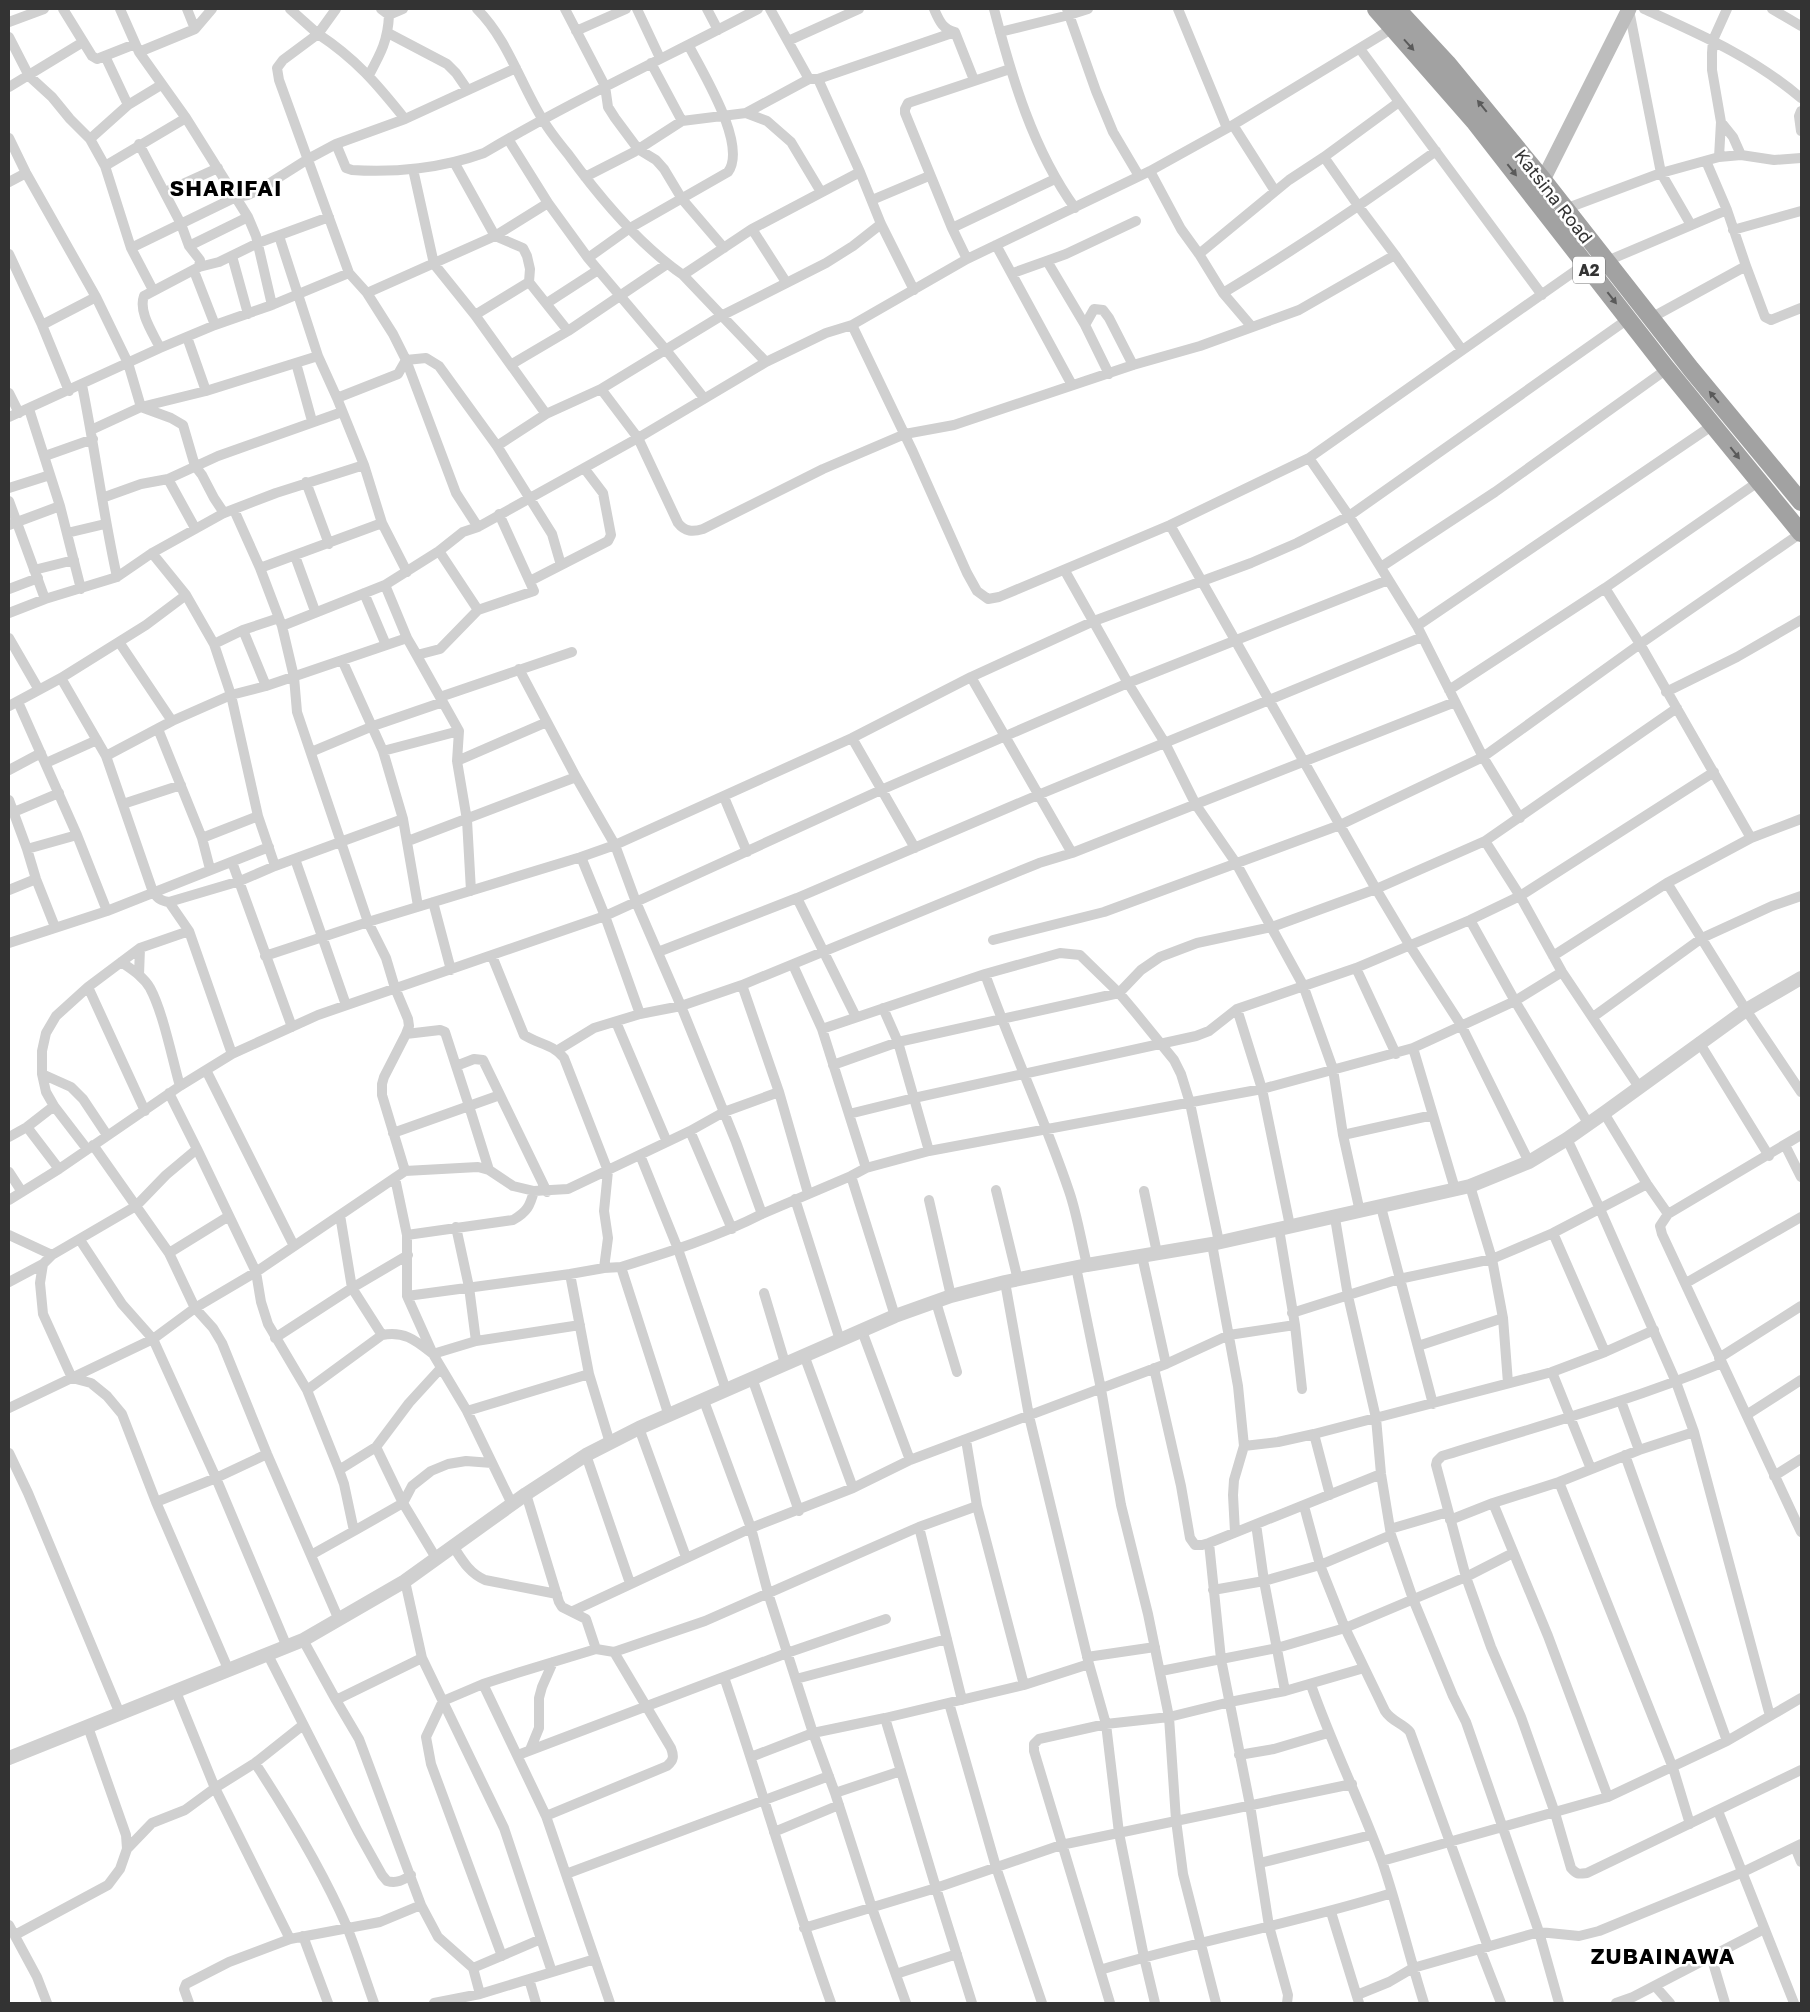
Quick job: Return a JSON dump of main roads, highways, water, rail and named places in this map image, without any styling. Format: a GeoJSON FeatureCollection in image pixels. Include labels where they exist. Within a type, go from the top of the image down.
{"type":"FeatureCollection","features":[{"type":"Feature","properties":{"kind":"highway","name":"A2"},"geometry":{"type":"LineString","coordinates":[[1376,9],[1474,121],[1667,370],[1801,533]]}},
{"type":"Feature","properties":{"kind":"highway","name":"Katsina Road"},"geometry":{"type":"LineString","coordinates":[[1397,9],[1447,63],[1543,180],[1651,318],[1801,502]]}},
{"type":"Feature","properties":{"kind":"main road"},"geometry":{"type":"LineString","coordinates":[[1529,192],[1543,180],[1634,9]]}},
{"type":"Feature","properties":{"kind":"district","name":"SHARIFAI"},"geometry":{"type":"Point","coordinates":[226,187]}},
{"type":"Feature","properties":{"kind":"district","name":"ZUBAINAWA"},"geometry":{"type":"Point","coordinates":[1663,1955]}}]}
